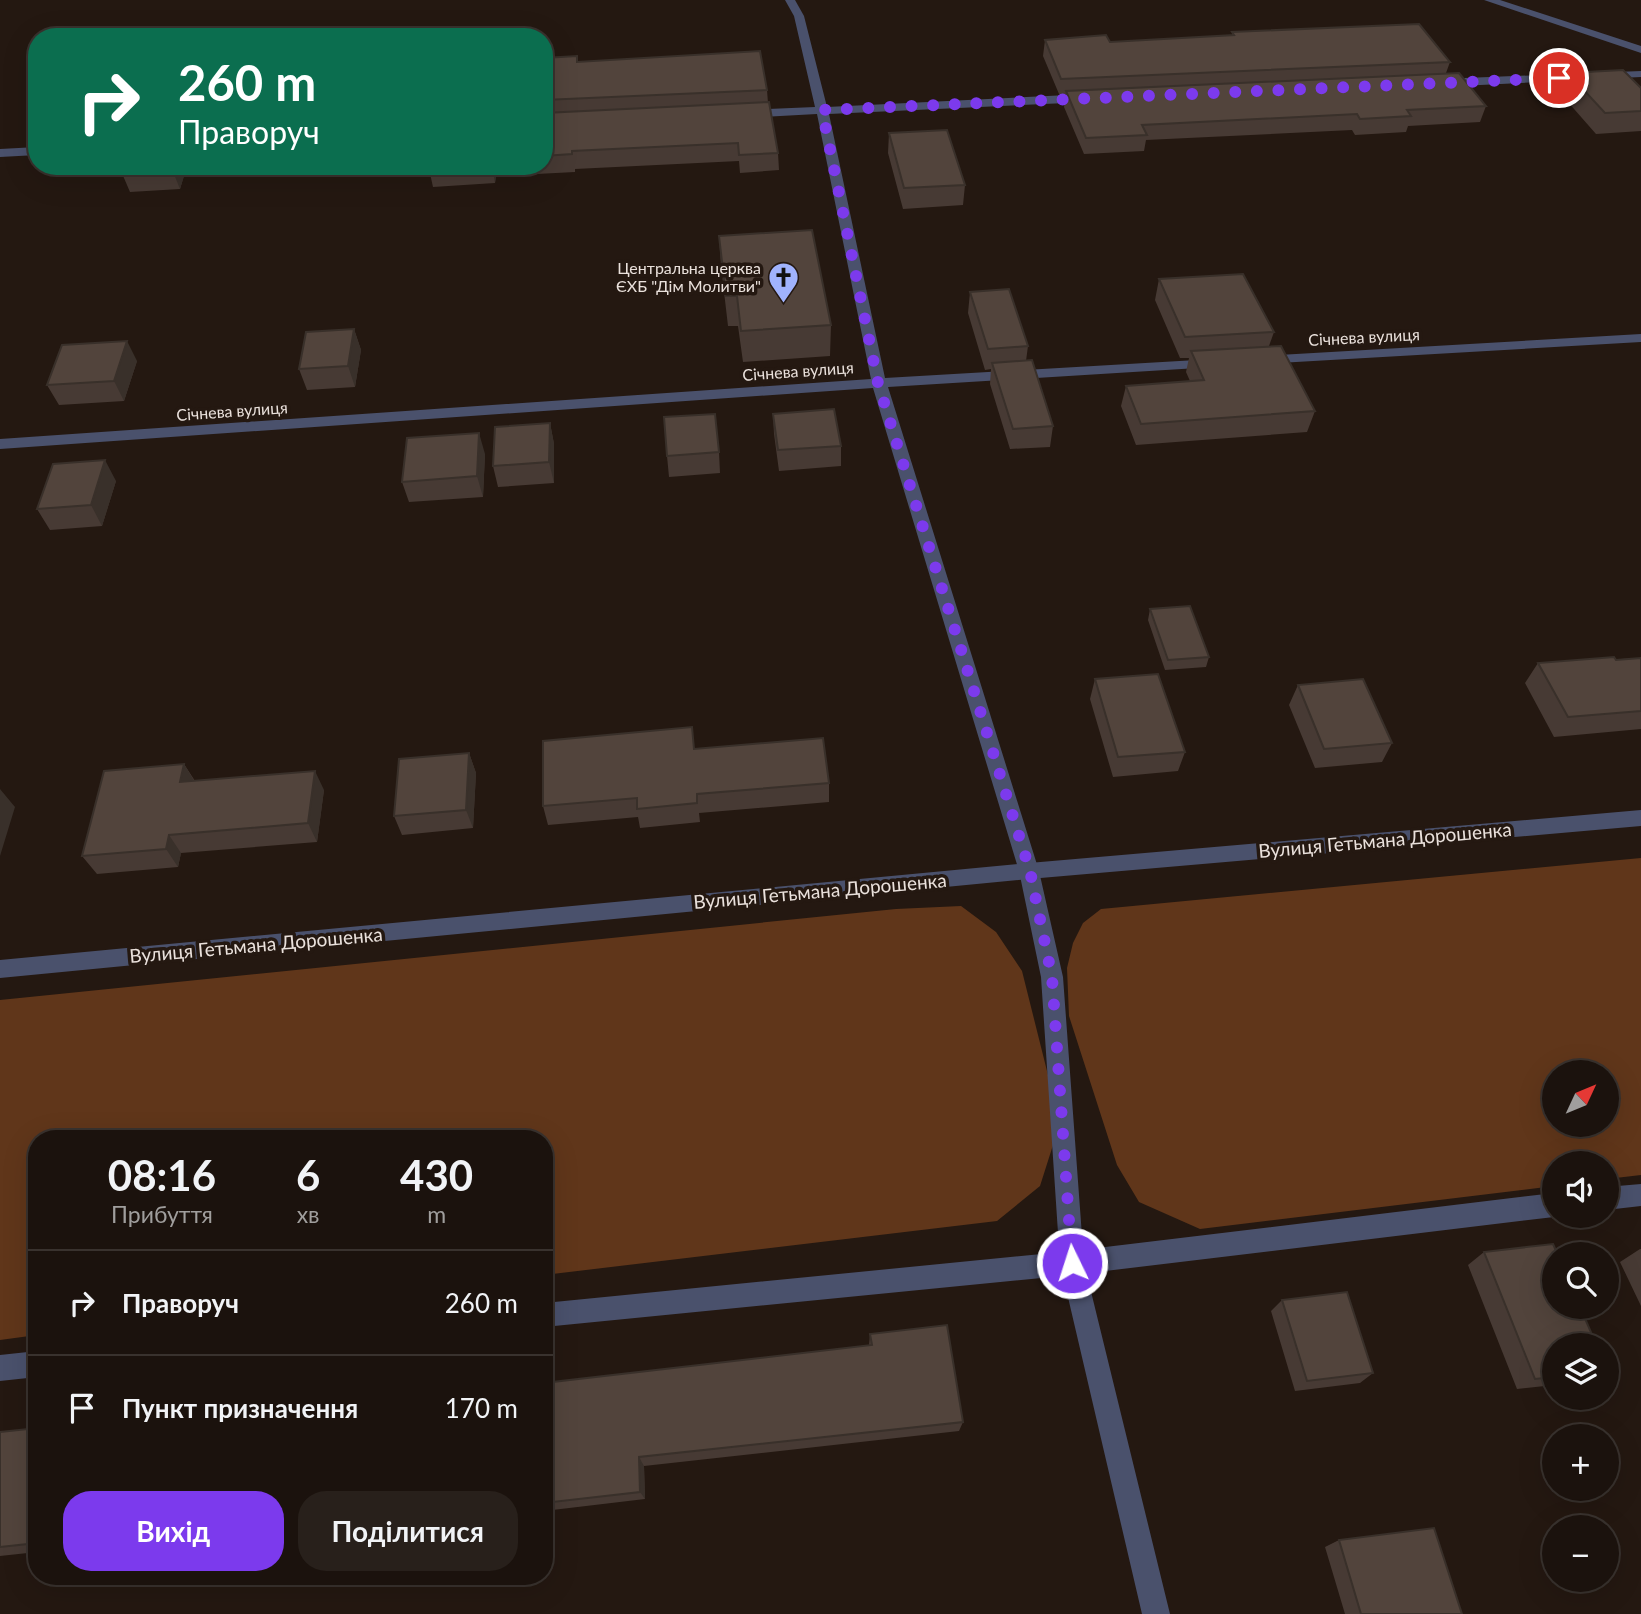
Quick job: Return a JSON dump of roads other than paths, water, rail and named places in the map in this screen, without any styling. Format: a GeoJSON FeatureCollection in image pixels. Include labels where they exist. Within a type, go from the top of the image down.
{"type":"FeatureCollection","features":[{"type":"Feature","properties":{"kind":"street"},"geometry":{"type":"LineString","coordinates":[[790,0],[799,16],[822,110],[878,383],[1030,871],[1052,977],[1072,1263],[1156,1614]]}},
{"type":"Feature","properties":{"kind":"street"},"geometry":{"type":"LineString","coordinates":[[1489,0],[1641,50]]}},
{"type":"Feature","properties":{"kind":"street"},"geometry":{"type":"LineString","coordinates":[[1433,83],[1641,74]]}},
{"type":"Feature","properties":{"kind":"street"},"geometry":{"type":"LineString","coordinates":[[738,114],[1100,97]]}},
{"type":"Feature","properties":{"kind":"street"},"geometry":{"type":"LineString","coordinates":[[0,153],[28,151]]}},
{"type":"Feature","properties":{"kind":"street","name":"Січнева вулиця"},"geometry":{"type":"LineString","coordinates":[[1253,361],[1641,338]]}},
{"type":"Feature","properties":{"kind":"street","name":"Січнева вулиця"},"geometry":{"type":"LineString","coordinates":[[0,444],[878,383],[1225,362]]}},
{"type":"Feature","properties":{"kind":"street","name":"Вулиця Гетьмана Дорошенка"},"geometry":{"type":"LineString","coordinates":[[0,969],[1030,871],[1641,818]]}},
{"type":"Feature","properties":{"kind":"street"},"geometry":{"type":"LineString","coordinates":[[1619,1198],[1641,1195]]}},
{"type":"Feature","properties":{"kind":"street"},"geometry":{"type":"LineString","coordinates":[[553,1314],[1072,1263],[1542,1206]]}},
{"type":"Feature","properties":{"kind":"street"},"geometry":{"type":"LineString","coordinates":[[0,1368],[28,1365]]}},
{"type":"Feature","properties":{"kind":"place","name":"Центральна церква ЄХБ \"Дім Молитви\""},"geometry":{"type":"Point","coordinates":[784,304]}}]}
